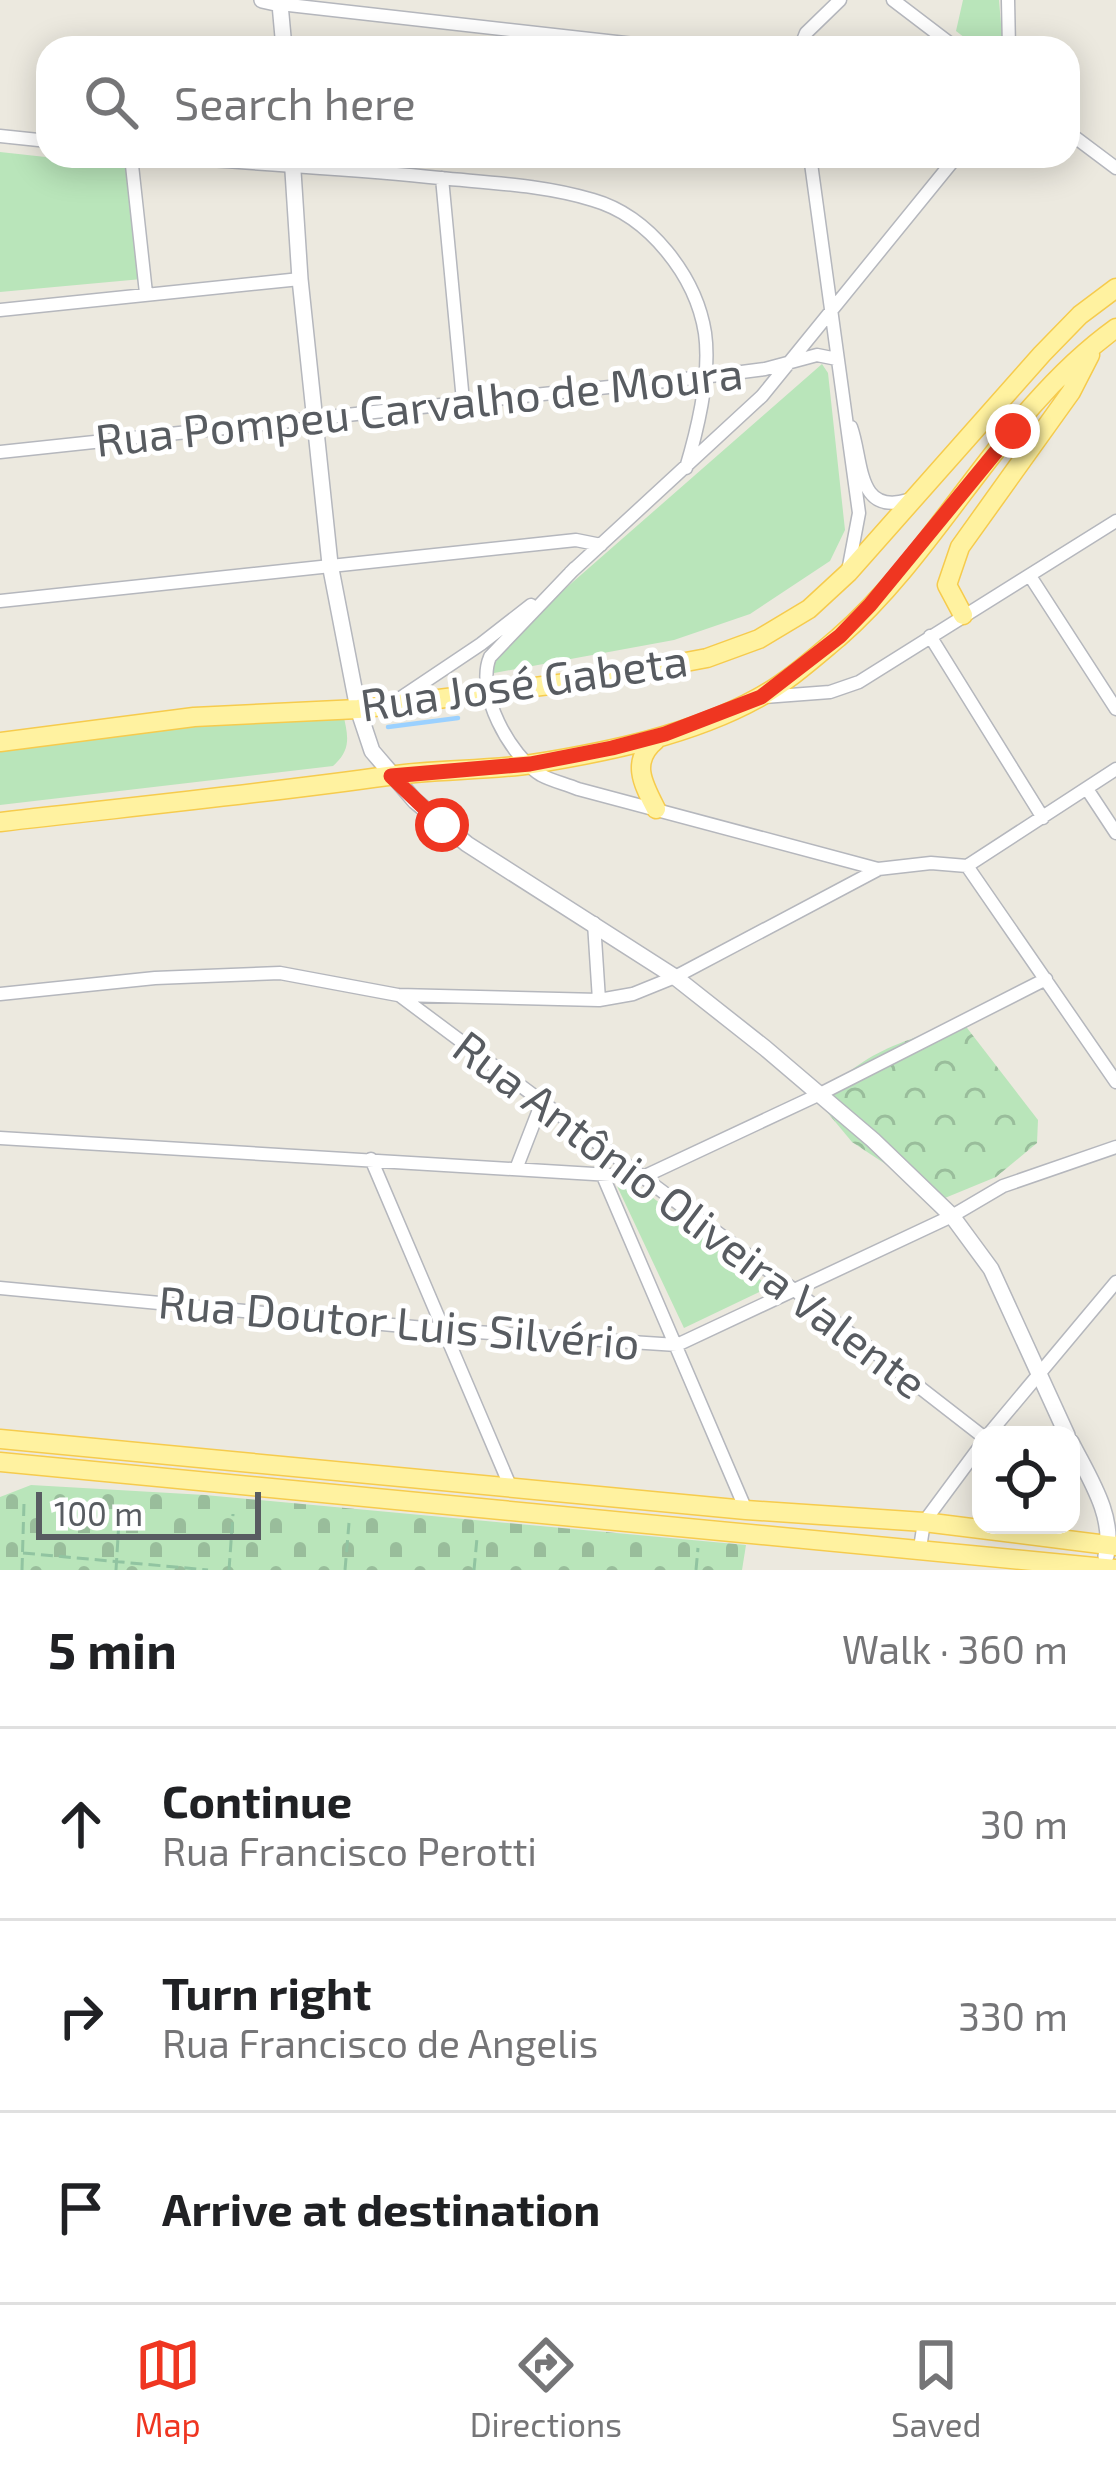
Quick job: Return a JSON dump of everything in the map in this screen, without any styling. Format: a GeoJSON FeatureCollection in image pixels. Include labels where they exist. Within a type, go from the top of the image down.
{"type":"FeatureCollection","features":[{"type":"Feature","properties":{"kind":"main road","name":"Rua José Gabeta"},"geometry":{"type":"LineString","coordinates":[[0,742],[194,717],[358,709],[590,680],[707,658],[759,639],[809,609],[848,573],[1042,354],[1080,315],[1116,288]]}},
{"type":"Feature","properties":{"kind":"main road"},"geometry":{"type":"LineString","coordinates":[[0,822],[530,764],[665,734],[761,697],[840,636],[870,605],[970,480],[1096,343],[1116,328]]}},
{"type":"Feature","properties":{"kind":"main road"},"geometry":{"type":"LineString","coordinates":[[963,615],[946,585],[955,559],[1071,392],[1096,343]]}},
{"type":"Feature","properties":{"kind":"main road"},"geometry":{"type":"LineString","coordinates":[[656,809],[639,765],[642,753],[665,734]]}},
{"type":"Feature","properties":{"kind":"main road"},"geometry":{"type":"LineString","coordinates":[[0,1439],[746,1510],[924,1522],[1113,1546]]}},
{"type":"Feature","properties":{"kind":"main road"},"geometry":{"type":"LineString","coordinates":[[0,1462],[1110,1569]]}},
{"type":"Feature","properties":{"kind":"street"},"geometry":{"type":"LineString","coordinates":[[262,0],[564,36]]}},
{"type":"Feature","properties":{"kind":"street"},"geometry":{"type":"LineString","coordinates":[[805,36],[840,0]]}},
{"type":"Feature","properties":{"kind":"street"},"geometry":{"type":"LineString","coordinates":[[892,0],[940,36]]}},
{"type":"Feature","properties":{"kind":"street"},"geometry":{"type":"LineString","coordinates":[[1008,0],[1010,36]]}},
{"type":"Feature","properties":{"kind":"street"},"geometry":{"type":"LineString","coordinates":[[280,4],[283,36]]}},
{"type":"Feature","properties":{"kind":"street"},"geometry":{"type":"LineString","coordinates":[[0,136],[36,140]]}},
{"type":"Feature","properties":{"kind":"street"},"geometry":{"type":"LineString","coordinates":[[1080,141],[1116,168]]}},
{"type":"Feature","properties":{"kind":"street"},"geometry":{"type":"LineString","coordinates":[[132,168],[146,292]]}},
{"type":"Feature","properties":{"kind":"street"},"geometry":{"type":"LineString","coordinates":[[292,168],[330,564],[365,736],[391,776],[416,801],[498,866],[675,977],[873,1140],[952,1216],[991,1269],[1063,1426]]}},
{"type":"Feature","properties":{"kind":"street"},"geometry":{"type":"LineString","coordinates":[[348,168],[553,190],[596,200],[639,224],[670,256],[689,288],[706,337],[701,417],[686,469]]}},
{"type":"Feature","properties":{"kind":"street"},"geometry":{"type":"LineString","coordinates":[[812,168],[837,359],[863,478],[872,496],[887,504],[918,497]]}},
{"type":"Feature","properties":{"kind":"street"},"geometry":{"type":"LineString","coordinates":[[390,705],[481,644],[575,568],[763,396],[947,168]]}},
{"type":"Feature","properties":{"kind":"street"},"geometry":{"type":"LineString","coordinates":[[442,178],[464,401]]}},
{"type":"Feature","properties":{"kind":"street"},"geometry":{"type":"LineString","coordinates":[[0,310],[300,279]]}},
{"type":"Feature","properties":{"kind":"street","name":"Rua Pompeu Carvalho de Moura"},"geometry":{"type":"LineString","coordinates":[[0,452],[703,376],[789,364],[818,355],[837,359]]}},
{"type":"Feature","properties":{"kind":"street"},"geometry":{"type":"LineString","coordinates":[[847,415],[848,451],[860,512],[848,573]]}},
{"type":"Feature","properties":{"kind":"street"},"geometry":{"type":"LineString","coordinates":[[761,697],[845,687],[1116,520]]}},
{"type":"Feature","properties":{"kind":"street"},"geometry":{"type":"LineString","coordinates":[[0,601],[576,540],[601,545]]}},
{"type":"Feature","properties":{"kind":"street"},"geometry":{"type":"LineString","coordinates":[[575,568],[484,669],[490,710],[538,774],[578,789],[878,869]]}},
{"type":"Feature","properties":{"kind":"street"},"geometry":{"type":"LineString","coordinates":[[1030,576],[1116,709]]}},
{"type":"Feature","properties":{"kind":"street"},"geometry":{"type":"LineString","coordinates":[[930,636],[1043,818]]}},
{"type":"Feature","properties":{"kind":"street"},"geometry":{"type":"LineString","coordinates":[[0,994],[154,978],[280,973],[398,995],[598,1000],[633,994],[675,977],[878,869],[931,863],[967,866],[1116,769]]}},
{"type":"Feature","properties":{"kind":"street"},"geometry":{"type":"LineString","coordinates":[[1087,788],[1116,833]]}},
{"type":"Feature","properties":{"kind":"street"},"geometry":{"type":"LineString","coordinates":[[967,866],[1116,1082]]}},
{"type":"Feature","properties":{"kind":"street"},"geometry":{"type":"LineString","coordinates":[[594,923],[598,1000]]}},
{"type":"Feature","properties":{"kind":"street"},"geometry":{"type":"LineString","coordinates":[[0,1138],[643,1177],[1046,979]]}},
{"type":"Feature","properties":{"kind":"street","name":"Rua Antônio Oliveira Valente"},"geometry":{"type":"LineString","coordinates":[[398,995],[973,1426]]}},
{"type":"Feature","properties":{"kind":"street"},"geometry":{"type":"LineString","coordinates":[[516,1169],[542,1102]]}},
{"type":"Feature","properties":{"kind":"street","name":"Rua Doutor Luis Silvério"},"geometry":{"type":"LineString","coordinates":[[0,1288],[446,1330],[677,1345],[952,1216],[1003,1186],[1116,1148]]}},
{"type":"Feature","properties":{"kind":"street"},"geometry":{"type":"LineString","coordinates":[[371,1159],[511,1488]]}},
{"type":"Feature","properties":{"kind":"street"},"geometry":{"type":"LineString","coordinates":[[603,1176],[746,1510]]}},
{"type":"Feature","properties":{"kind":"street"},"geometry":{"type":"LineString","coordinates":[[993,1426],[1116,1282]]}},
{"type":"Feature","properties":{"kind":"street"},"geometry":{"type":"LineString","coordinates":[[920,1548],[924,1522],[972,1457]]}},
{"type":"Feature","properties":{"kind":"street"},"geometry":{"type":"LineString","coordinates":[[1080,1460],[1106,1513],[1113,1546],[1110,1569]]}},
{"type":"Feature","properties":{"kind":"path"},"geometry":{"type":"LineString","coordinates":[[22,1570],[24,1503]]}},
{"type":"Feature","properties":{"kind":"path"},"geometry":{"type":"LineString","coordinates":[[116,1570],[120,1505]]}},
{"type":"Feature","properties":{"kind":"path"},"geometry":{"type":"LineString","coordinates":[[229,1570],[233,1514]]}},
{"type":"Feature","properties":{"kind":"path"},"geometry":{"type":"LineString","coordinates":[[344,1570],[349,1523]]}},
{"type":"Feature","properties":{"kind":"path"},"geometry":{"type":"LineString","coordinates":[[696,1570],[699,1528]]}},
{"type":"Feature","properties":{"kind":"path"},"geometry":{"type":"LineString","coordinates":[[474,1570],[477,1538]]}},
{"type":"Feature","properties":{"kind":"path"},"geometry":{"type":"LineString","coordinates":[[23,1553],[208,1570]]}},
{"type":"Feature","properties":{"kind":"green space"},"geometry":{"type":"Polygon","coordinates":[[[963,0],[999,0],[1002,36],[962,36],[956,31],[963,0]]]}},
{"type":"Feature","properties":{"kind":"green space"},"geometry":{"type":"Polygon","coordinates":[[[0,152],[36,156],[36,168],[128,168],[142,279],[0,292],[0,152]]]}},
{"type":"Feature","properties":{"kind":"green space"},"geometry":{"type":"Polygon","coordinates":[[[822,364],[828,373],[845,530],[830,561],[750,614],[674,640],[494,673],[492,663],[502,644],[822,364]]]}},
{"type":"Feature","properties":{"kind":"green space"},"geometry":{"type":"Polygon","coordinates":[[[333,708],[343,713],[347,735],[346,748],[333,766],[0,805],[0,748],[333,708]]]}},
{"type":"Feature","properties":{"kind":"green space"},"geometry":{"type":"Polygon","coordinates":[[[964,1024],[1038,1120],[1037,1143],[996,1177],[940,1200],[852,1142],[822,1106],[832,1089],[864,1061],[903,1042],[964,1024]]]}},
{"type":"Feature","properties":{"kind":"green space"},"geometry":{"type":"Polygon","coordinates":[[[617,1186],[640,1188],[770,1287],[684,1328],[617,1186]]]}},
{"type":"Feature","properties":{"kind":"green space"},"geometry":{"type":"Polygon","coordinates":[[[31,1485],[205,1495],[746,1545],[742,1570],[0,1570],[0,1497],[31,1485]]]}},
{"type":"Feature","properties":{"kind":"waterway"},"geometry":{"type":"LineString","coordinates":[[388,727],[458,718]]}},
{"type":"Feature","properties":{"kind":"route"},"geometry":{"type":"LineString","coordinates":[[442,825],[391,776],[530,764],[612,748],[665,734],[761,697],[840,636],[870,605],[1013,431]]}}]}
